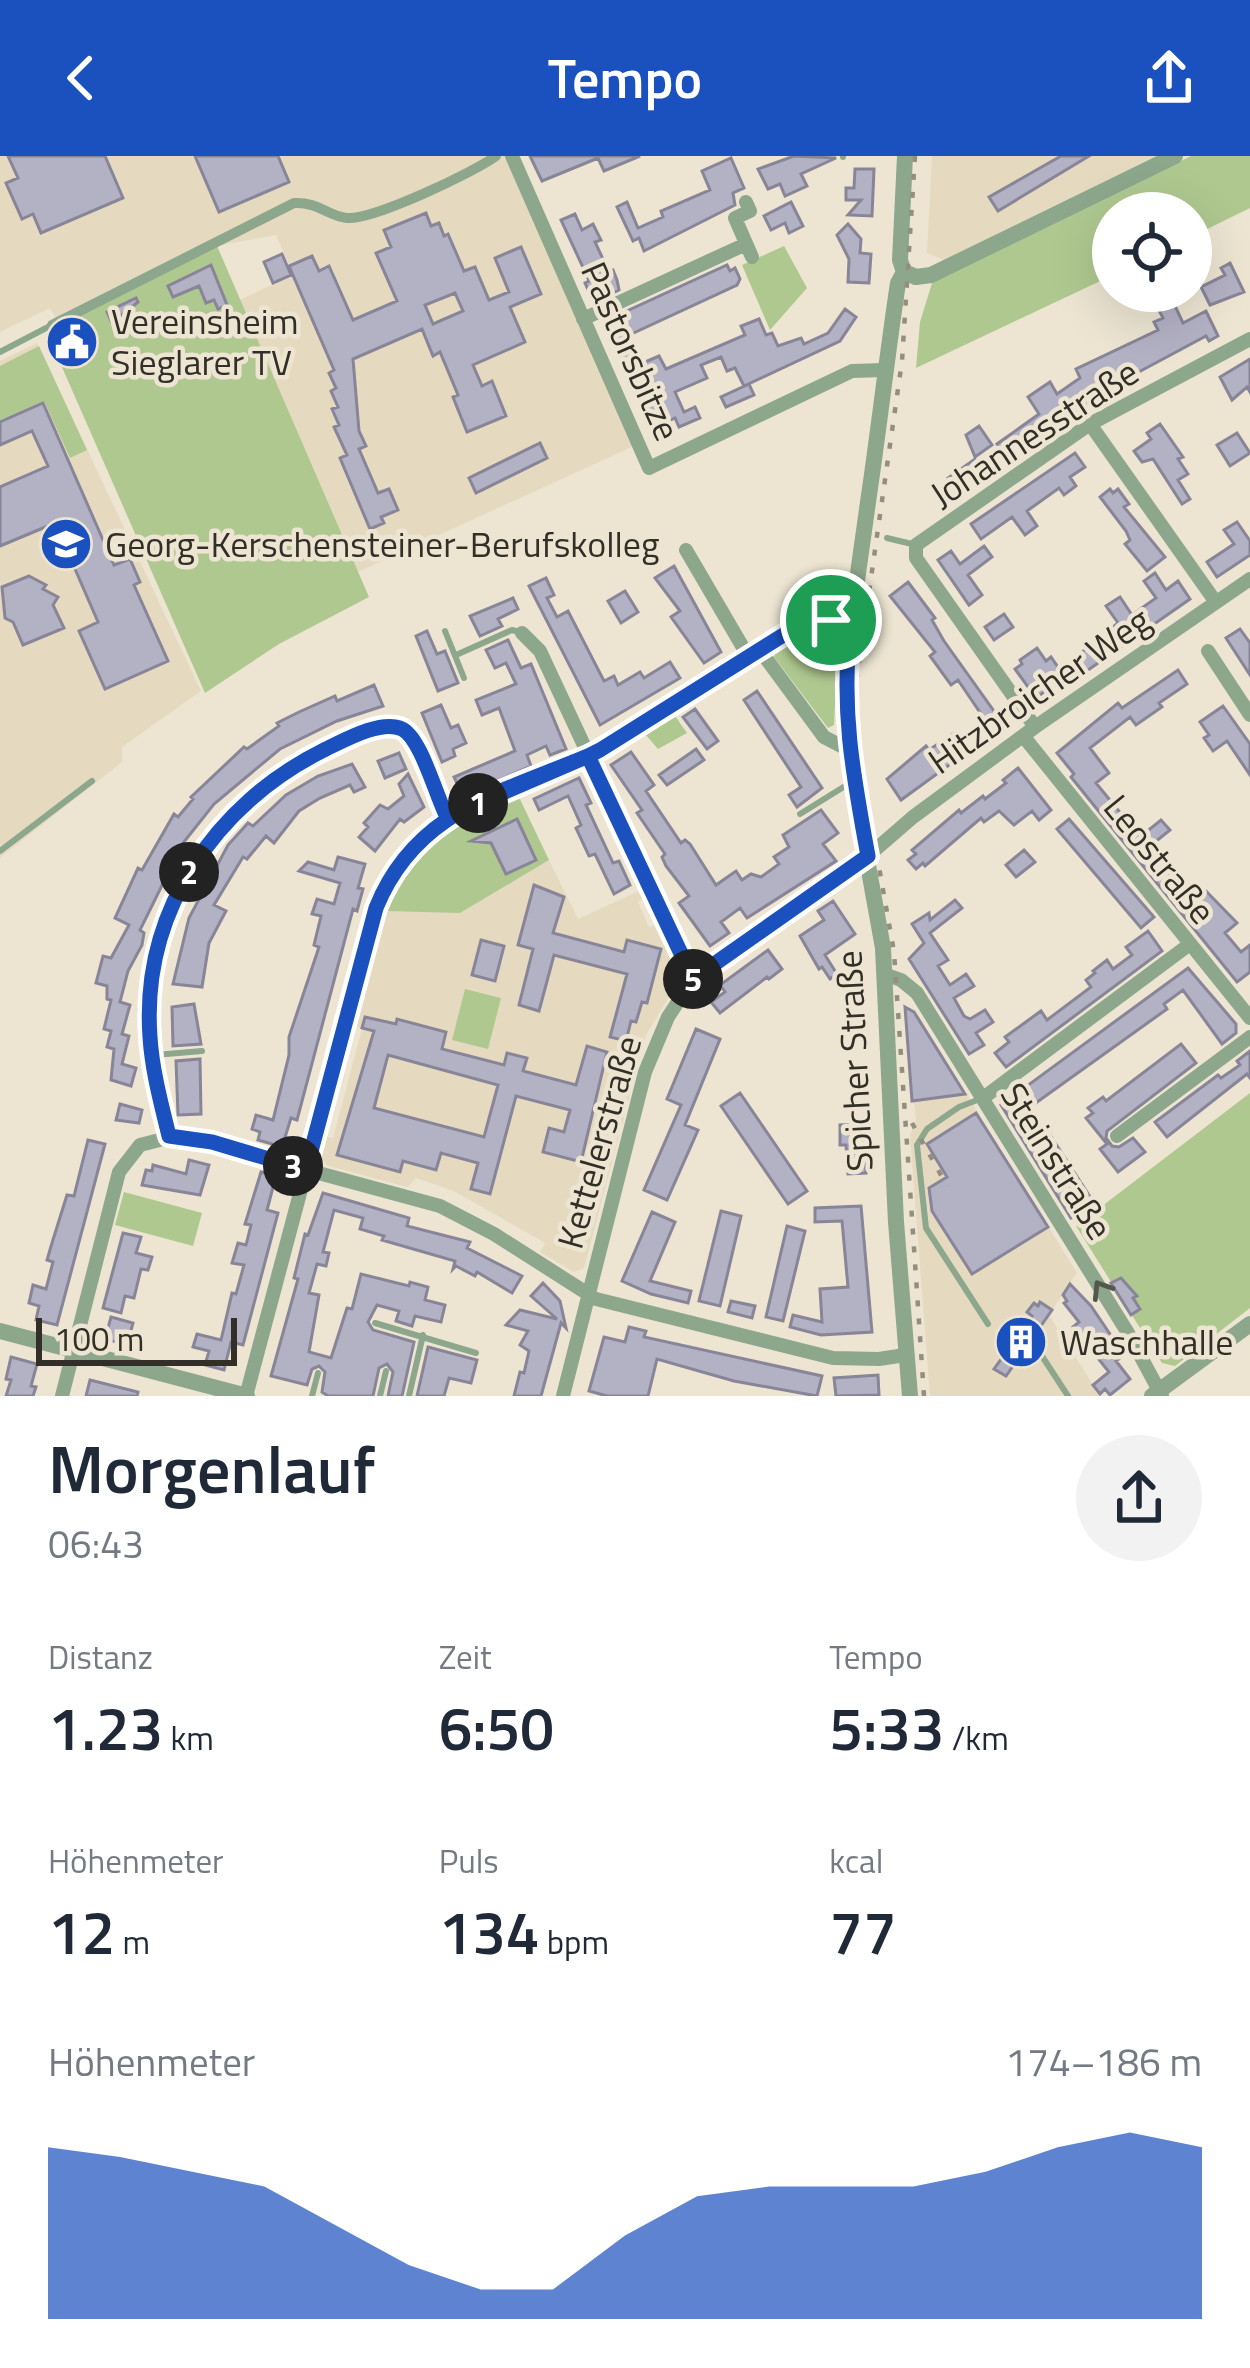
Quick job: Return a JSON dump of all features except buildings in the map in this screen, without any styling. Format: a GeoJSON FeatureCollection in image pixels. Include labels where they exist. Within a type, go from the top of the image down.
{"type":"FeatureCollection","features":[{"type":"Feature","properties":{"kind":"street"},"geometry":{"type":"LineString","coordinates":[[52,325],[294,203],[319,204],[340,218],[358,218],[447,182],[496,156]]}},
{"type":"Feature","properties":{"kind":"street","name":"Pastorsbitze"},"geometry":{"type":"LineString","coordinates":[[512,156],[650,468],[852,371],[884,370]]}},
{"type":"Feature","properties":{"kind":"street","name":"Spicher Straße"},"geometry":{"type":"LineString","coordinates":[[905,156],[900,260],[904,272],[898,283],[884,370],[846,683],[848,748],[884,974],[910,1396]]}},
{"type":"Feature","properties":{"kind":"street"},"geometry":{"type":"LineString","coordinates":[[904,272],[916,277],[932,275],[1175,156]]}},
{"type":"Feature","properties":{"kind":"street"},"geometry":{"type":"LineString","coordinates":[[583,319],[749,250],[735,218],[750,212],[746,202]]}},
{"type":"Feature","properties":{"kind":"street","name":"Johannesstraße"},"geometry":{"type":"LineString","coordinates":[[916,545],[1090,424],[1250,340]]}},
{"type":"Feature","properties":{"kind":"street"},"geometry":{"type":"LineString","coordinates":[[1090,424],[1215,602]]}},
{"type":"Feature","properties":{"kind":"street","name":"Leostraße"},"geometry":{"type":"LineString","coordinates":[[916,545],[916,558],[1029,732],[1250,1018]]}},
{"type":"Feature","properties":{"kind":"street"},"geometry":{"type":"LineString","coordinates":[[686,550],[754,653],[824,736],[848,748]]}},
{"type":"Feature","properties":{"kind":"street","name":"Hitzbroicher Weg"},"geometry":{"type":"LineString","coordinates":[[868,856],[1029,732],[1250,578]]}},
{"type":"Feature","properties":{"kind":"street"},"geometry":{"type":"LineString","coordinates":[[0,1331],[247,1396],[376,908],[401,858],[447,817],[588,756],[812,619],[851,623]]}},
{"type":"Feature","properties":{"kind":"street"},"geometry":{"type":"LineString","coordinates":[[522,632],[540,652],[693,979]]}},
{"type":"Feature","properties":{"kind":"street"},"geometry":{"type":"LineString","coordinates":[[1208,651],[1250,716]]}},
{"type":"Feature","properties":{"kind":"street"},"geometry":{"type":"LineString","coordinates":[[169,1136],[152,1055],[152,974],[172,901],[212,838],[259,790],[336,744],[392,726],[415,742],[447,817]]}},
{"type":"Feature","properties":{"kind":"street","name":"Kettelerstraße"},"geometry":{"type":"LineString","coordinates":[[562,1396],[650,1057],[668,1017],[693,979],[868,856]]}},
{"type":"Feature","properties":{"kind":"street"},"geometry":{"type":"LineString","coordinates":[[983,1098],[1190,944]]}},
{"type":"Feature","properties":{"kind":"street","name":"Steinstraße"},"geometry":{"type":"LineString","coordinates":[[884,974],[917,993],[1128,1333],[1158,1394]]}},
{"type":"Feature","properties":{"kind":"street"},"geometry":{"type":"LineString","coordinates":[[1117,1136],[1250,1037]]}},
{"type":"Feature","properties":{"kind":"street"},"geometry":{"type":"LineString","coordinates":[[62,1396],[118,1172],[140,1145],[169,1136],[212,1142],[452,1211],[596,1299],[833,1358],[905,1355]]}},
{"type":"Feature","properties":{"kind":"street"},"geometry":{"type":"LineString","coordinates":[[1158,1394],[1250,1324]]}},
{"type":"Feature","properties":{"kind":"lane"},"geometry":{"type":"LineString","coordinates":[[0,352],[52,325]]}},
{"type":"Feature","properties":{"kind":"lane"},"geometry":{"type":"LineString","coordinates":[[887,538],[916,545]]}},
{"type":"Feature","properties":{"kind":"lane"},"geometry":{"type":"LineString","coordinates":[[456,655],[512,630],[522,632]]}},
{"type":"Feature","properties":{"kind":"lane"},"geometry":{"type":"LineString","coordinates":[[445,631],[464,678]]}},
{"type":"Feature","properties":{"kind":"lane"},"geometry":{"type":"LineString","coordinates":[[0,850],[92,782]]}},
{"type":"Feature","properties":{"kind":"lane"},"geometry":{"type":"LineString","coordinates":[[800,814],[854,782]]}},
{"type":"Feature","properties":{"kind":"lane"},"geometry":{"type":"LineString","coordinates":[[152,1055],[202,1051]]}},
{"type":"Feature","properties":{"kind":"lane"},"geometry":{"type":"LineString","coordinates":[[983,1098],[959,1107],[927,1129],[917,1145],[926,1228],[988,1324]]}},
{"type":"Feature","properties":{"kind":"lane"},"geometry":{"type":"LineString","coordinates":[[375,1323],[476,1353]]}},
{"type":"Feature","properties":{"kind":"lane"},"geometry":{"type":"LineString","coordinates":[[409,1396],[423,1335]]}},
{"type":"Feature","properties":{"kind":"lane"},"geometry":{"type":"LineString","coordinates":[[1038,1349],[1068,1396]]}},
{"type":"Feature","properties":{"kind":"lane"},"geometry":{"type":"LineString","coordinates":[[380,1396],[386,1371]]}},
{"type":"Feature","properties":{"kind":"lane"},"geometry":{"type":"LineString","coordinates":[[312,1396],[318,1373]]}},
{"type":"Feature","properties":{"kind":"shaded area"},"geometry":{"type":"Polygon","coordinates":[[[0,156],[510,156],[634,446],[358,572],[240,300],[293,274],[276,235],[217,246],[60,326],[50,308],[0,332],[0,156]]]}},
{"type":"Feature","properties":{"kind":"shaded area"},"geometry":{"type":"Polygon","coordinates":[[[932,156],[1156,156],[944,260],[927,253],[932,156]]]}},
{"type":"Feature","properties":{"kind":"shaded area","name":"Georg-Kerschensteiner-Berufskolleg"},"geometry":{"type":"Polygon","coordinates":[[[37,343],[201,691],[122,747],[122,762],[0,858],[0,361],[37,343]]]}},
{"type":"Feature","properties":{"kind":"shaded area"},"geometry":{"type":"Polygon","coordinates":[[[549,860],[578,919],[643,889],[647,897],[638,902],[649,927],[659,923],[676,957],[672,992],[646,1035],[584,1268],[574,1272],[540,1252],[545,1243],[454,1191],[416,1178],[407,1187],[326,1165],[319,1153],[323,1136],[333,1138],[362,1029],[353,1025],[384,911],[460,912],[549,860]]]}},
{"type":"Feature","properties":{"kind":"shaded area"},"geometry":{"type":"Polygon","coordinates":[[[904,1006],[915,1010],[1077,1273],[1049,1315],[1100,1396],[930,1396],[910,1135],[916,1120],[904,1006]]]}},
{"type":"Feature","properties":{"kind":"green space"},"geometry":{"type":"Polygon","coordinates":[[[1191,156],[1250,156],[1250,208],[1212,227],[1212,192],[1118,192],[1191,156]]]}},
{"type":"Feature","properties":{"kind":"green space"},"geometry":{"type":"Polygon","coordinates":[[[1092,205],[1092,285],[916,368],[920,322],[932,283],[1092,205]]]}},
{"type":"Feature","properties":{"kind":"green space"},"geometry":{"type":"Polygon","coordinates":[[[217,246],[369,597],[279,644],[205,693],[47,333],[217,246]]]}},
{"type":"Feature","properties":{"kind":"green space"},"geometry":{"type":"Polygon","coordinates":[[[784,246],[807,288],[770,330],[742,265],[784,246]]]}},
{"type":"Feature","properties":{"kind":"green space"},"geometry":{"type":"Polygon","coordinates":[[[39,346],[87,450],[70,458],[44,401],[0,420],[0,366],[39,346]]]}},
{"type":"Feature","properties":{"kind":"green space"},"geometry":{"type":"Polygon","coordinates":[[[818,626],[833,628],[838,635],[834,725],[828,728],[774,657],[776,649],[818,626]]]}},
{"type":"Feature","properties":{"kind":"green space"},"geometry":{"type":"Polygon","coordinates":[[[673,713],[687,733],[658,749],[646,735],[647,729],[673,713]]]}},
{"type":"Feature","properties":{"kind":"green space"},"geometry":{"type":"Polygon","coordinates":[[[517,793],[549,860],[460,913],[384,911],[405,867],[420,851],[454,824],[517,793]]]}},
{"type":"Feature","properties":{"kind":"green space"},"geometry":{"type":"Polygon","coordinates":[[[465,989],[501,998],[488,1049],[452,1040],[465,989]]]}},
{"type":"Feature","properties":{"kind":"green space"},"geometry":{"type":"Polygon","coordinates":[[[1250,1093],[1250,1308],[1175,1366],[1162,1363],[1076,1226],[1250,1093]]]}},
{"type":"Feature","properties":{"kind":"green space"},"geometry":{"type":"Polygon","coordinates":[[[124,1192],[202,1213],[193,1246],[115,1225],[124,1192]]]}},
{"type":"Feature","properties":{"kind":"railway"},"geometry":{"type":"LineString","coordinates":[[915,156],[902,361],[856,683],[858,748],[894,952],[924,1396]]}},
{"type":"Feature","properties":{"kind":"railway"},"geometry":{"type":"LineString","coordinates":[[912,1123],[947,1186]]}},
{"type":"Feature","properties":{"kind":"place","name":"Vereinsheim Sieglarer TV"},"geometry":{"type":"Point","coordinates":[72,342]}},
{"type":"Feature","properties":{"kind":"place","name":"Georg-Kerschensteiner-Berufskolleg"},"geometry":{"type":"Point","coordinates":[66,544]}},
{"type":"Feature","properties":{"kind":"place","name":"Waschhalle"},"geometry":{"type":"Point","coordinates":[1021,1342]}},
{"type":"Feature","properties":{"kind":"route"},"geometry":{"type":"LineString","coordinates":[[831,620],[801,624],[600,750],[588,756],[447,817],[415,742],[392,726],[336,744],[259,790],[230,817],[194,863],[163,926],[152,974],[149,1029],[169,1136],[212,1142],[306,1170],[376,908],[394,868],[447,817],[522,784],[588,756],[693,979],[868,856],[845,716],[851,623],[831,620]]}}]}
